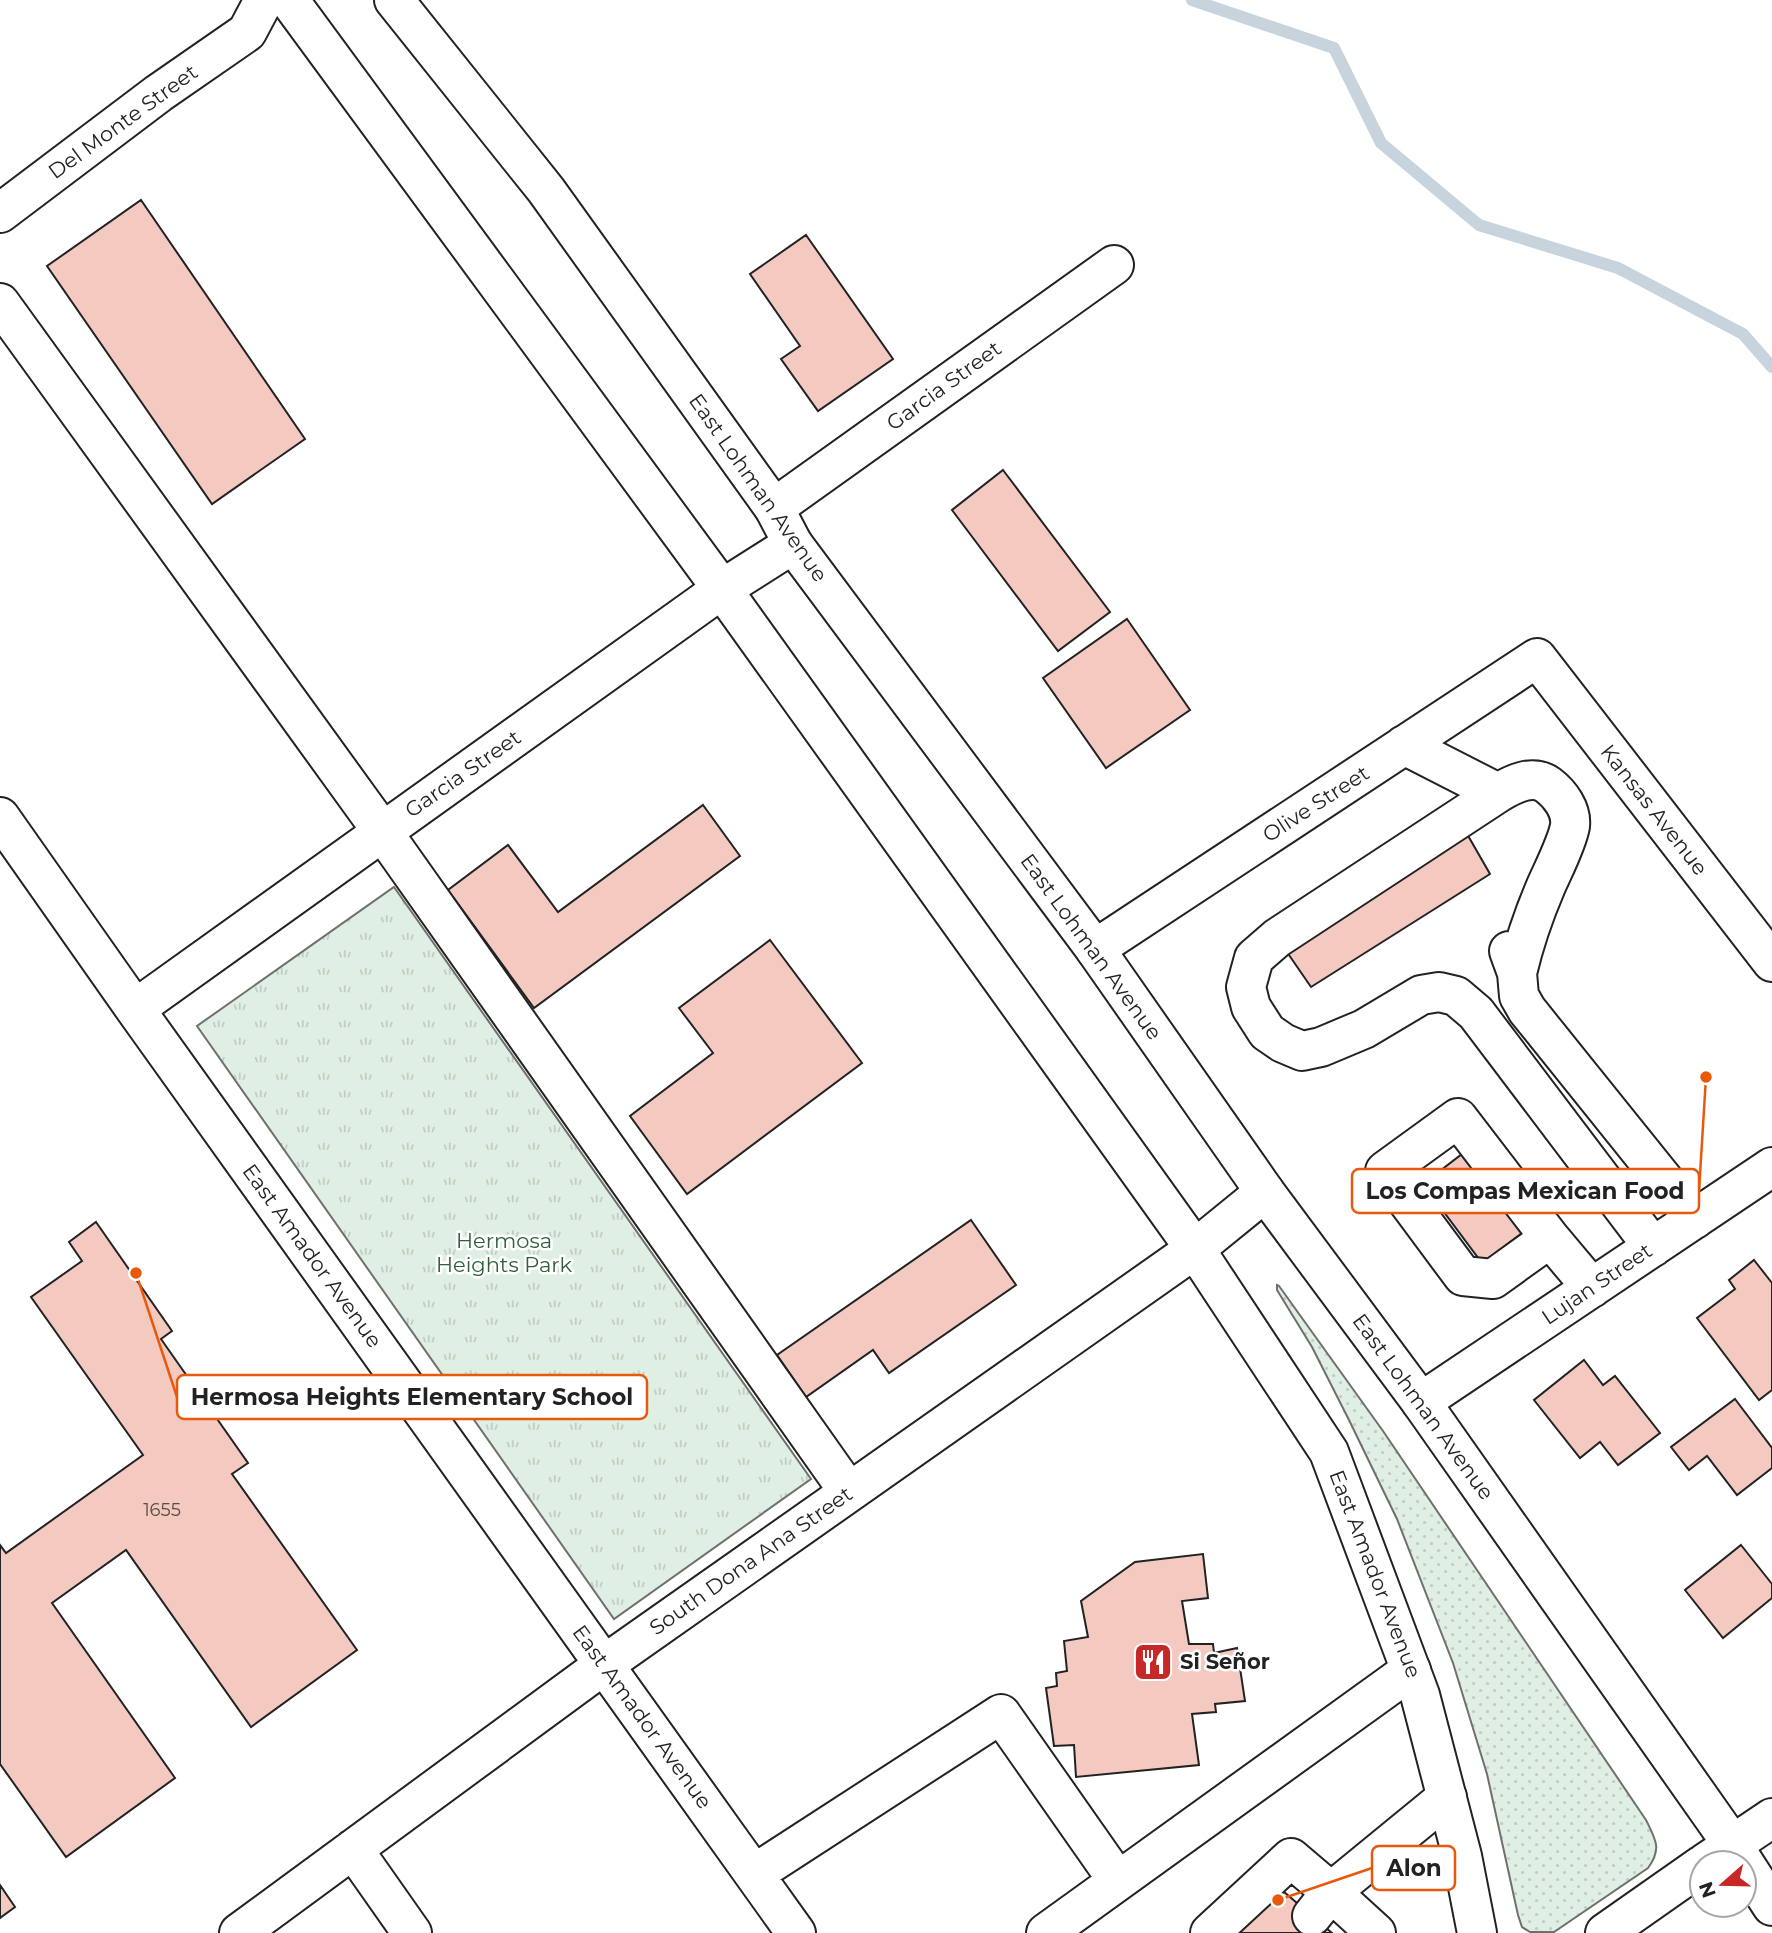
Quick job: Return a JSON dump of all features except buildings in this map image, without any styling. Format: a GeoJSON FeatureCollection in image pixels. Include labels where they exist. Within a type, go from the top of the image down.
{"type":"FeatureCollection","features":[{"type":"Feature","properties":{"kind":"street"},"geometry":{"type":"LineString","coordinates":[[289,0],[722,589],[1195,1249]]}},
{"type":"Feature","properties":{"kind":"street","name":"East Lohman Avenue"},"geometry":{"type":"LineString","coordinates":[[394,0],[547,190],[774,508],[793,544],[1095,949],[1265,1192],[1421,1402],[1708,1849]]}},
{"type":"Feature","properties":{"kind":"street","name":"Del Monte Street"},"geometry":{"type":"LineString","coordinates":[[0,213],[256,16]]}},
{"type":"Feature","properties":{"kind":"street","name":"Garcia Street"},"geometry":{"type":"LineString","coordinates":[[774,508],[1114,265]]}},
{"type":"Feature","properties":{"kind":"street"},"geometry":{"type":"LineString","coordinates":[[0,303],[382,831],[849,1492]]}},
{"type":"Feature","properties":{"kind":"street","name":"Garcia Street"},"geometry":{"type":"LineString","coordinates":[[135,1009],[722,589],[793,544]]}},
{"type":"Feature","properties":{"kind":"street","name":"Olive Street"},"geometry":{"type":"LineString","coordinates":[[1095,949],[1537,658]]}},
{"type":"Feature","properties":{"kind":"street","name":"Kansas Avenue"},"geometry":{"type":"LineString","coordinates":[[1537,658],[1772,962]]}},
{"type":"Feature","properties":{"kind":"street"},"geometry":{"type":"LineString","coordinates":[[1404,746],[1498,793]]}},
{"type":"Feature","properties":{"kind":"street"},"geometry":{"type":"LineString","coordinates":[[1653,1247],[1476,1013],[1455,996],[1439,992],[1422,995],[1364,1029],[1302,1051],[1266,1032],[1251,1007],[1246,987],[1254,958],[1277,938],[1511,785],[1529,780],[1546,783],[1560,796],[1567,810],[1570,825],[1562,847],[1567,881],[1552,936],[1536,959],[1517,973],[1519,996],[1527,1010],[1695,1219]]}},
{"type":"Feature","properties":{"kind":"street","name":"East Amador Avenue"},"geometry":{"type":"LineString","coordinates":[[0,817],[796,1933]]}},
{"type":"Feature","properties":{"kind":"street","name":"Lujan Street"},"geometry":{"type":"LineString","coordinates":[[1421,1402],[1772,1167]]}},
{"type":"Feature","properties":{"kind":"street","name":"South Dona Ana Street"},"geometry":{"type":"LineString","coordinates":[[239,1933],[605,1664],[1195,1249],[1265,1192]]}},
{"type":"Feature","properties":{"kind":"street"},"geometry":{"type":"LineString","coordinates":[[1550,1238],[1592,1288]]}},
{"type":"Feature","properties":{"kind":"street","name":"East Amador Avenue"},"geometry":{"type":"LineString","coordinates":[[1195,1249],[1329,1452],[1420,1695],[1462,1856],[1477,1933]]}},
{"type":"Feature","properties":{"kind":"street"},"geometry":{"type":"LineString","coordinates":[[1046,1933],[1411,1670]]}},
{"type":"Feature","properties":{"kind":"street"},"geometry":{"type":"LineString","coordinates":[[754,1874],[1001,1714],[1118,1881]]}},
{"type":"Feature","properties":{"kind":"street"},"geometry":{"type":"LineString","coordinates":[[1322,1904],[1447,1797]]}},
{"type":"Feature","properties":{"kind":"street"},"geometry":{"type":"LineString","coordinates":[[1725,1849],[1772,1818]]}},
{"type":"Feature","properties":{"kind":"street"},"geometry":{"type":"LineString","coordinates":[[353,1849],[412,1933]]}},
{"type":"Feature","properties":{"kind":"street"},"geometry":{"type":"LineString","coordinates":[[1210,1933],[1291,1858],[1322,1904],[1376,1933]]}},
{"type":"Feature","properties":{"kind":"street"},"geometry":{"type":"LineString","coordinates":[[1605,1933],[1688,1875]]}},
{"type":"Feature","properties":{"kind":"street","name":"East Lohman Avenue"},"geometry":{"type":"LineString","coordinates":[[1758,1894],[1772,1906]]}},
{"type":"Feature","properties":{"kind":"green space","name":"Hermosa Heights Park"},"geometry":{"type":"Polygon","coordinates":[[[394,887],[811,1479],[614,1619],[197,1026],[394,887]]]}},
{"type":"Feature","properties":{"kind":"green space"},"geometry":{"type":"Polygon","coordinates":[[[1277,1285],[1383,1431],[1646,1820],[1652,1833],[1656,1850],[1648,1868],[1554,1932],[1530,1932],[1522,1927],[1487,1774],[1453,1663],[1397,1519],[1312,1347],[1277,1290],[1277,1285]]]}},
{"type":"Feature","properties":{"kind":"waterway"},"geometry":{"type":"LineString","coordinates":[[1192,0],[1334,48],[1381,143],[1479,225],[1618,268],[1743,334],[1772,367]]}},
{"type":"Feature","properties":{"kind":"place","name":"Los Compas Mexican Food"},"geometry":{"type":"Point","coordinates":[1706,1077]}},
{"type":"Feature","properties":{"kind":"place","name":"Hermosa Heights Elementary School"},"geometry":{"type":"Point","coordinates":[136,1273]}},
{"type":"Feature","properties":{"kind":"place","name":"Si Señor"},"geometry":{"type":"Point","coordinates":[1153,1662]}},
{"type":"Feature","properties":{"kind":"place","name":"Alon"},"geometry":{"type":"Point","coordinates":[1278,1900]}}]}
